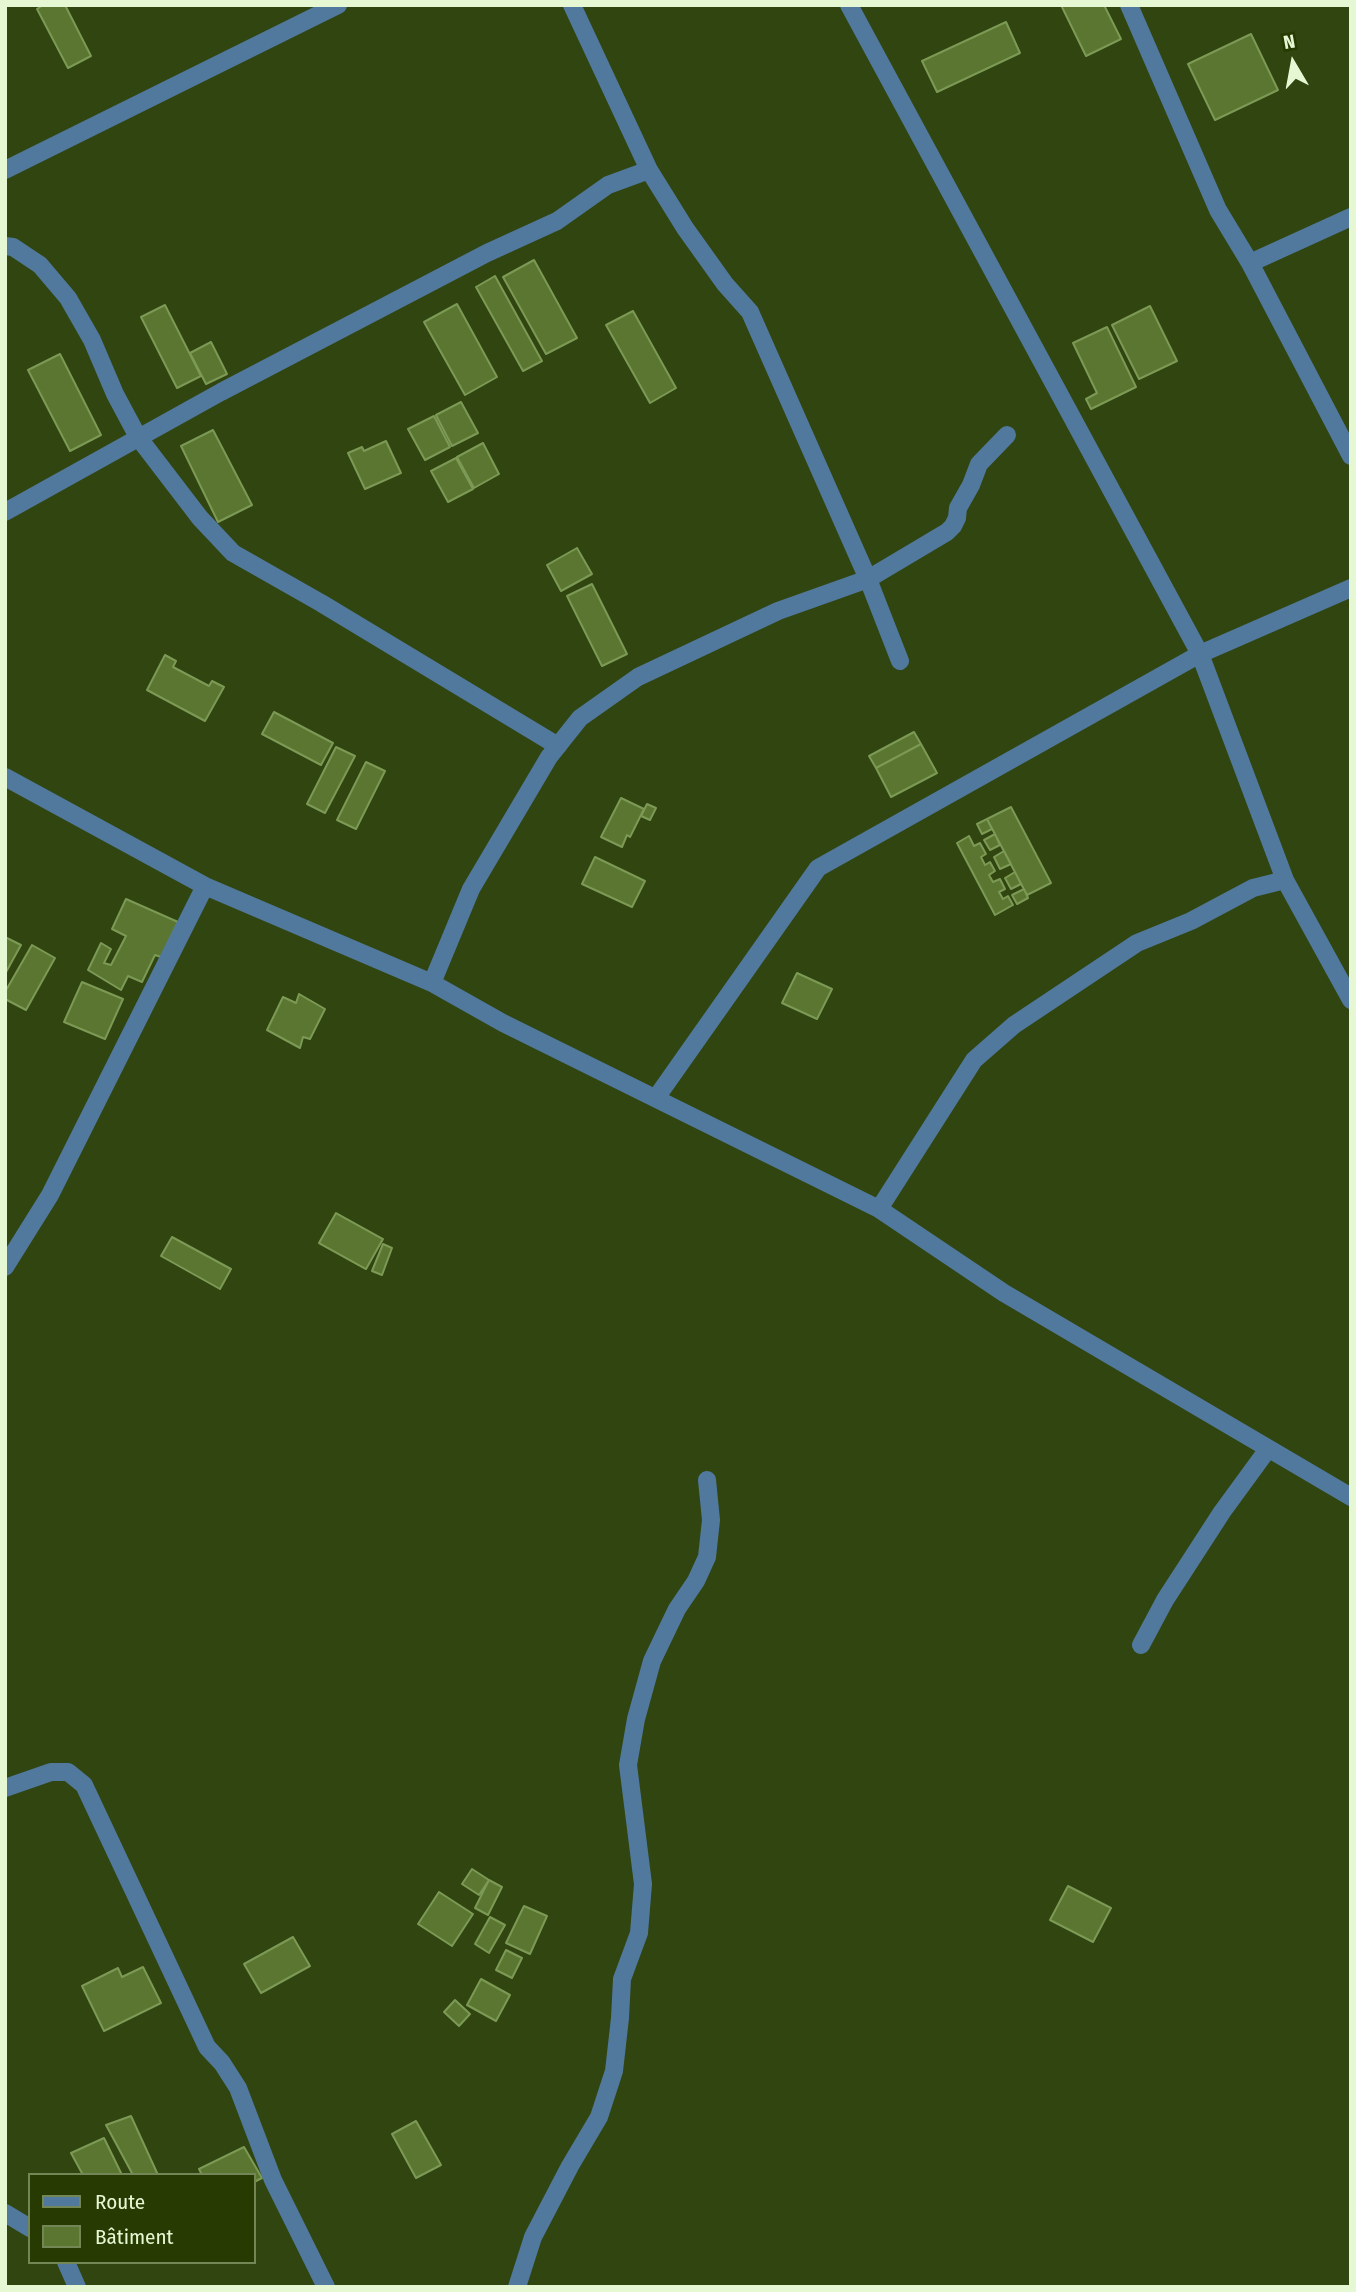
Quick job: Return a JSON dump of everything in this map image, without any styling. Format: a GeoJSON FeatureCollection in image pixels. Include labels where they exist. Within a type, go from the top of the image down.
{"type":"FeatureCollection","features":[{"type":"Feature","properties":{"kind":"street"},"geometry":{"type":"LineString","coordinates":[[5,170],[338,5]]}},
{"type":"Feature","properties":{"kind":"street"},"geometry":{"type":"LineString","coordinates":[[572,5],[649,170],[685,228],[725,284],[750,312],[900,661]]}},
{"type":"Feature","properties":{"kind":"street"},"geometry":{"type":"LineString","coordinates":[[849,5],[1200,654],[1286,880],[1351,1000]]}},
{"type":"Feature","properties":{"kind":"street"},"geometry":{"type":"LineString","coordinates":[[1129,5],[1218,210],[1250,263],[1351,456]]}},
{"type":"Feature","properties":{"kind":"street"},"geometry":{"type":"LineString","coordinates":[[5,512],[138,437],[475,259],[557,221],[608,185],[649,170]]}},
{"type":"Feature","properties":{"kind":"street"},"geometry":{"type":"LineString","coordinates":[[1250,263],[1351,217]]}},
{"type":"Feature","properties":{"kind":"street"},"geometry":{"type":"LineString","coordinates":[[5,246],[13,247],[40,265],[68,298],[92,340],[115,394],[138,437],[200,518],[233,553],[558,746]]}},
{"type":"Feature","properties":{"kind":"street"},"geometry":{"type":"LineString","coordinates":[[432,983],[471,889],[549,757],[580,718],[638,677],[778,611],[867,579],[947,532],[953,526],[958,508],[979,464],[1007,435]]}},
{"type":"Feature","properties":{"kind":"street"},"geometry":{"type":"LineString","coordinates":[[656,1098],[818,868],[1200,654],[1351,588]]}},
{"type":"Feature","properties":{"kind":"street"},"geometry":{"type":"LineString","coordinates":[[5,777],[205,886],[432,983],[503,1023],[879,1209],[1004,1293],[1351,1497]]}},
{"type":"Feature","properties":{"kind":"street"},"geometry":{"type":"LineString","coordinates":[[879,1209],[974,1060],[1014,1025],[1137,943],[1191,921],[1253,888],[1286,880]]}},
{"type":"Feature","properties":{"kind":"street"},"geometry":{"type":"LineString","coordinates":[[5,1267],[50,1195],[205,886]]}},
{"type":"Feature","properties":{"kind":"street"},"geometry":{"type":"LineString","coordinates":[[1141,1645],[1165,1600],[1222,1512],[1268,1450]]}},
{"type":"Feature","properties":{"kind":"street"},"geometry":{"type":"LineString","coordinates":[[517,2287],[533,2237],[599,2117],[614,2071],[622,1979],[639,1933],[643,1884],[628,1765],[636,1719],[652,1661],[707,1556],[711,1520],[707,1480]]}},
{"type":"Feature","properties":{"kind":"street"},"geometry":{"type":"LineString","coordinates":[[5,1788],[51,1772],[68,1772],[84,1785],[206,2047],[222,2063],[238,2088],[273,2180],[326,2287]]}},
{"type":"Feature","properties":{"kind":"street"},"geometry":{"type":"LineString","coordinates":[[5,2213],[28,2227]]}},
{"type":"Feature","properties":{"kind":"street"},"geometry":{"type":"LineString","coordinates":[[67,2264],[77,2287]]}},
{"type":"Feature","properties":{"kind":"building"},"geometry":{"type":"Polygon","coordinates":[[[43,5],[65,5],[91,56],[68,68],[37,9],[43,5]]]}},
{"type":"Feature","properties":{"kind":"building"},"geometry":{"type":"Polygon","coordinates":[[[1061,5],[1104,5],[1121,39],[1086,56],[1061,5]]]}},
{"type":"Feature","properties":{"kind":"building"},"geometry":{"type":"Polygon","coordinates":[[[1006,22],[1020,53],[937,92],[922,61],[1006,22]]]}},
{"type":"Feature","properties":{"kind":"building"},"geometry":{"type":"Polygon","coordinates":[[[1251,34],[1278,90],[1215,120],[1188,64],[1251,34]]]}},
{"type":"Feature","properties":{"kind":"building"},"geometry":{"type":"Polygon","coordinates":[[[534,260],[577,338],[546,354],[503,277],[534,260]]]}},
{"type":"Feature","properties":{"kind":"building"},"geometry":{"type":"Polygon","coordinates":[[[495,276],[542,361],[523,371],[476,287],[495,276]]]}},
{"type":"Feature","properties":{"kind":"building"},"geometry":{"type":"Polygon","coordinates":[[[457,304],[497,377],[465,395],[424,322],[457,304]]]}},
{"type":"Feature","properties":{"kind":"building"},"geometry":{"type":"Polygon","coordinates":[[[165,305],[201,376],[177,388],[141,317],[165,305]]]}},
{"type":"Feature","properties":{"kind":"building"},"geometry":{"type":"Polygon","coordinates":[[[1150,306],[1177,361],[1139,379],[1112,325],[1150,306]]]}},
{"type":"Feature","properties":{"kind":"building"},"geometry":{"type":"Polygon","coordinates":[[[633,311],[676,388],[650,403],[606,325],[633,311]]]}},
{"type":"Feature","properties":{"kind":"building"},"geometry":{"type":"Polygon","coordinates":[[[1107,327],[1136,387],[1091,409],[1086,399],[1097,393],[1073,343],[1107,327]]]}},
{"type":"Feature","properties":{"kind":"building"},"geometry":{"type":"Polygon","coordinates":[[[211,342],[227,374],[206,384],[190,353],[211,342]]]}},
{"type":"Feature","properties":{"kind":"building"},"geometry":{"type":"Polygon","coordinates":[[[60,354],[101,435],[70,451],[28,370],[60,354]]]}},
{"type":"Feature","properties":{"kind":"building"},"geometry":{"type":"Polygon","coordinates":[[[461,402],[478,433],[452,446],[436,415],[461,402]]]}},
{"type":"Feature","properties":{"kind":"building"},"geometry":{"type":"Polygon","coordinates":[[[434,416],[450,447],[425,460],[408,429],[434,416]]]}},
{"type":"Feature","properties":{"kind":"building"},"geometry":{"type":"Polygon","coordinates":[[[213,430],[252,505],[218,522],[181,446],[213,430]]]}},
{"type":"Feature","properties":{"kind":"building"},"geometry":{"type":"Polygon","coordinates":[[[386,441],[401,473],[365,489],[348,453],[362,447],[364,451],[386,441]]]}},
{"type":"Feature","properties":{"kind":"building"},"geometry":{"type":"Polygon","coordinates":[[[483,443],[499,474],[474,488],[457,457],[483,443]]]}},
{"type":"Feature","properties":{"kind":"building"},"geometry":{"type":"Polygon","coordinates":[[[456,458],[473,489],[448,502],[431,471],[456,458]]]}},
{"type":"Feature","properties":{"kind":"building"},"geometry":{"type":"Polygon","coordinates":[[[577,548],[592,574],[561,591],[547,565],[577,548]]]}},
{"type":"Feature","properties":{"kind":"building"},"geometry":{"type":"Polygon","coordinates":[[[592,584],[627,654],[602,666],[567,596],[592,584]]]}},
{"type":"Feature","properties":{"kind":"building"},"geometry":{"type":"Polygon","coordinates":[[[165,655],[176,661],[173,667],[209,686],[212,681],[224,687],[205,721],[147,690],[165,655]]]}},
{"type":"Feature","properties":{"kind":"building"},"geometry":{"type":"Polygon","coordinates":[[[274,712],[333,743],[321,765],[262,734],[274,712]]]}},
{"type":"Feature","properties":{"kind":"building"},"geometry":{"type":"Polygon","coordinates":[[[914,732],[921,744],[876,768],[869,756],[914,732]]]}},
{"type":"Feature","properties":{"kind":"building"},"geometry":{"type":"Polygon","coordinates":[[[921,744],[937,773],[891,797],[876,768],[921,744]]]}},
{"type":"Feature","properties":{"kind":"building"},"geometry":{"type":"Polygon","coordinates":[[[336,747],[355,756],[325,813],[307,804],[336,747]]]}},
{"type":"Feature","properties":{"kind":"building"},"geometry":{"type":"Polygon","coordinates":[[[366,762],[385,771],[356,829],[337,820],[366,762]]]}},
{"type":"Feature","properties":{"kind":"building"},"geometry":{"type":"Polygon","coordinates":[[[621,798],[644,809],[622,847],[601,837],[621,798]]]}},
{"type":"Feature","properties":{"kind":"building"},"geometry":{"type":"Polygon","coordinates":[[[647,804],[656,808],[650,820],[641,816],[647,804]]]}},
{"type":"Feature","properties":{"kind":"building"},"geometry":{"type":"Polygon","coordinates":[[[1011,807],[1051,883],[1027,895],[987,819],[1011,807]]]}},
{"type":"Feature","properties":{"kind":"building"},"geometry":{"type":"Polygon","coordinates":[[[987,819],[992,829],[982,834],[977,824],[987,819]]]}},
{"type":"Feature","properties":{"kind":"building"},"geometry":{"type":"Polygon","coordinates":[[[995,834],[1000,845],[990,850],[984,840],[995,834]]]}},
{"type":"Feature","properties":{"kind":"building"},"geometry":{"type":"Polygon","coordinates":[[[969,836],[974,846],[980,843],[986,854],[981,857],[985,865],[990,862],[995,871],[989,875],[993,882],[1000,879],[1005,889],[999,892],[1003,899],[1008,896],[1013,905],[995,915],[957,843],[969,836]]]}},
{"type":"Feature","properties":{"kind":"building"},"geometry":{"type":"Polygon","coordinates":[[[1004,851],[1011,864],[1000,869],[994,857],[1004,851]]]}},
{"type":"Feature","properties":{"kind":"building"},"geometry":{"type":"Polygon","coordinates":[[[595,857],[645,881],[632,907],[582,884],[595,857]]]}},
{"type":"Feature","properties":{"kind":"building"},"geometry":{"type":"Polygon","coordinates":[[[1015,872],[1021,884],[1011,889],[1005,878],[1015,872]]]}},
{"type":"Feature","properties":{"kind":"building"},"geometry":{"type":"Polygon","coordinates":[[[1024,889],[1028,898],[1017,904],[1012,895],[1024,889]]]}},
{"type":"Feature","properties":{"kind":"building"},"geometry":{"type":"Polygon","coordinates":[[[126,899],[178,922],[161,957],[155,955],[142,982],[128,976],[121,990],[88,970],[101,943],[111,949],[104,963],[111,965],[126,936],[112,929],[126,899]]]}},
{"type":"Feature","properties":{"kind":"building"},"geometry":{"type":"Polygon","coordinates":[[[5,937],[21,945],[5,974],[5,937]]]}},
{"type":"Feature","properties":{"kind":"building"},"geometry":{"type":"Polygon","coordinates":[[[32,945],[55,958],[26,1010],[5,999],[5,992],[32,945]]]}},
{"type":"Feature","properties":{"kind":"building"},"geometry":{"type":"Polygon","coordinates":[[[797,973],[832,989],[817,1019],[782,1003],[797,973]]]}},
{"type":"Feature","properties":{"kind":"building"},"geometry":{"type":"Polygon","coordinates":[[[82,982],[123,999],[105,1039],[64,1022],[82,982]]]}},
{"type":"Feature","properties":{"kind":"building"},"geometry":{"type":"Polygon","coordinates":[[[299,994],[325,1009],[310,1039],[303,1037],[300,1048],[267,1030],[283,997],[296,1003],[299,994]]]}},
{"type":"Feature","properties":{"kind":"building"},"geometry":{"type":"Polygon","coordinates":[[[336,1213],[383,1239],[366,1269],[319,1243],[336,1213]]]}},
{"type":"Feature","properties":{"kind":"building"},"geometry":{"type":"Polygon","coordinates":[[[172,1237],[231,1269],[220,1289],[161,1256],[172,1237]]]}},
{"type":"Feature","properties":{"kind":"building"},"geometry":{"type":"Polygon","coordinates":[[[383,1244],[392,1248],[382,1275],[372,1271],[383,1244]]]}},
{"type":"Feature","properties":{"kind":"building"},"geometry":{"type":"Polygon","coordinates":[[[472,1869],[489,1880],[479,1895],[462,1884],[472,1869]]]}},
{"type":"Feature","properties":{"kind":"building"},"geometry":{"type":"Polygon","coordinates":[[[489,1880],[502,1887],[488,1915],[475,1908],[489,1880]]]}},
{"type":"Feature","properties":{"kind":"building"},"geometry":{"type":"Polygon","coordinates":[[[1068,1886],[1111,1908],[1093,1942],[1050,1920],[1068,1886]]]}},
{"type":"Feature","properties":{"kind":"building"},"geometry":{"type":"Polygon","coordinates":[[[439,1892],[473,1914],[452,1946],[418,1924],[439,1892]]]}},
{"type":"Feature","properties":{"kind":"building"},"geometry":{"type":"Polygon","coordinates":[[[524,1906],[547,1916],[530,1954],[506,1943],[524,1906]]]}},
{"type":"Feature","properties":{"kind":"building"},"geometry":{"type":"Polygon","coordinates":[[[490,1917],[505,1925],[489,1953],[475,1944],[490,1917]]]}},
{"type":"Feature","properties":{"kind":"building"},"geometry":{"type":"Polygon","coordinates":[[[293,1937],[310,1966],[261,1993],[244,1964],[293,1937]]]}},
{"type":"Feature","properties":{"kind":"building"},"geometry":{"type":"Polygon","coordinates":[[[506,1950],[522,1958],[512,1978],[496,1970],[506,1950]]]}},
{"type":"Feature","properties":{"kind":"building"},"geometry":{"type":"Polygon","coordinates":[[[143,1967],[161,2003],[104,2031],[82,1986],[118,1968],[122,1977],[143,1967]]]}},
{"type":"Feature","properties":{"kind":"building"},"geometry":{"type":"Polygon","coordinates":[[[481,1979],[510,1995],[496,2021],[467,2005],[481,1979]]]}},
{"type":"Feature","properties":{"kind":"building"},"geometry":{"type":"Polygon","coordinates":[[[455,2000],[470,2014],[459,2026],[444,2012],[455,2000]]]}},
{"type":"Feature","properties":{"kind":"building"},"geometry":{"type":"Polygon","coordinates":[[[131,2116],[157,2173],[132,2173],[106,2125],[131,2116]]]}},
{"type":"Feature","properties":{"kind":"building"},"geometry":{"type":"Polygon","coordinates":[[[416,2121],[441,2165],[416,2178],[392,2134],[416,2121]]]}},
{"type":"Feature","properties":{"kind":"building"},"geometry":{"type":"Polygon","coordinates":[[[104,2138],[121,2173],[82,2173],[71,2153],[104,2138]]]}},
{"type":"Feature","properties":{"kind":"building"},"geometry":{"type":"Polygon","coordinates":[[[244,2147],[262,2178],[256,2181],[256,2173],[201,2173],[199,2169],[244,2147]]]}}]}
